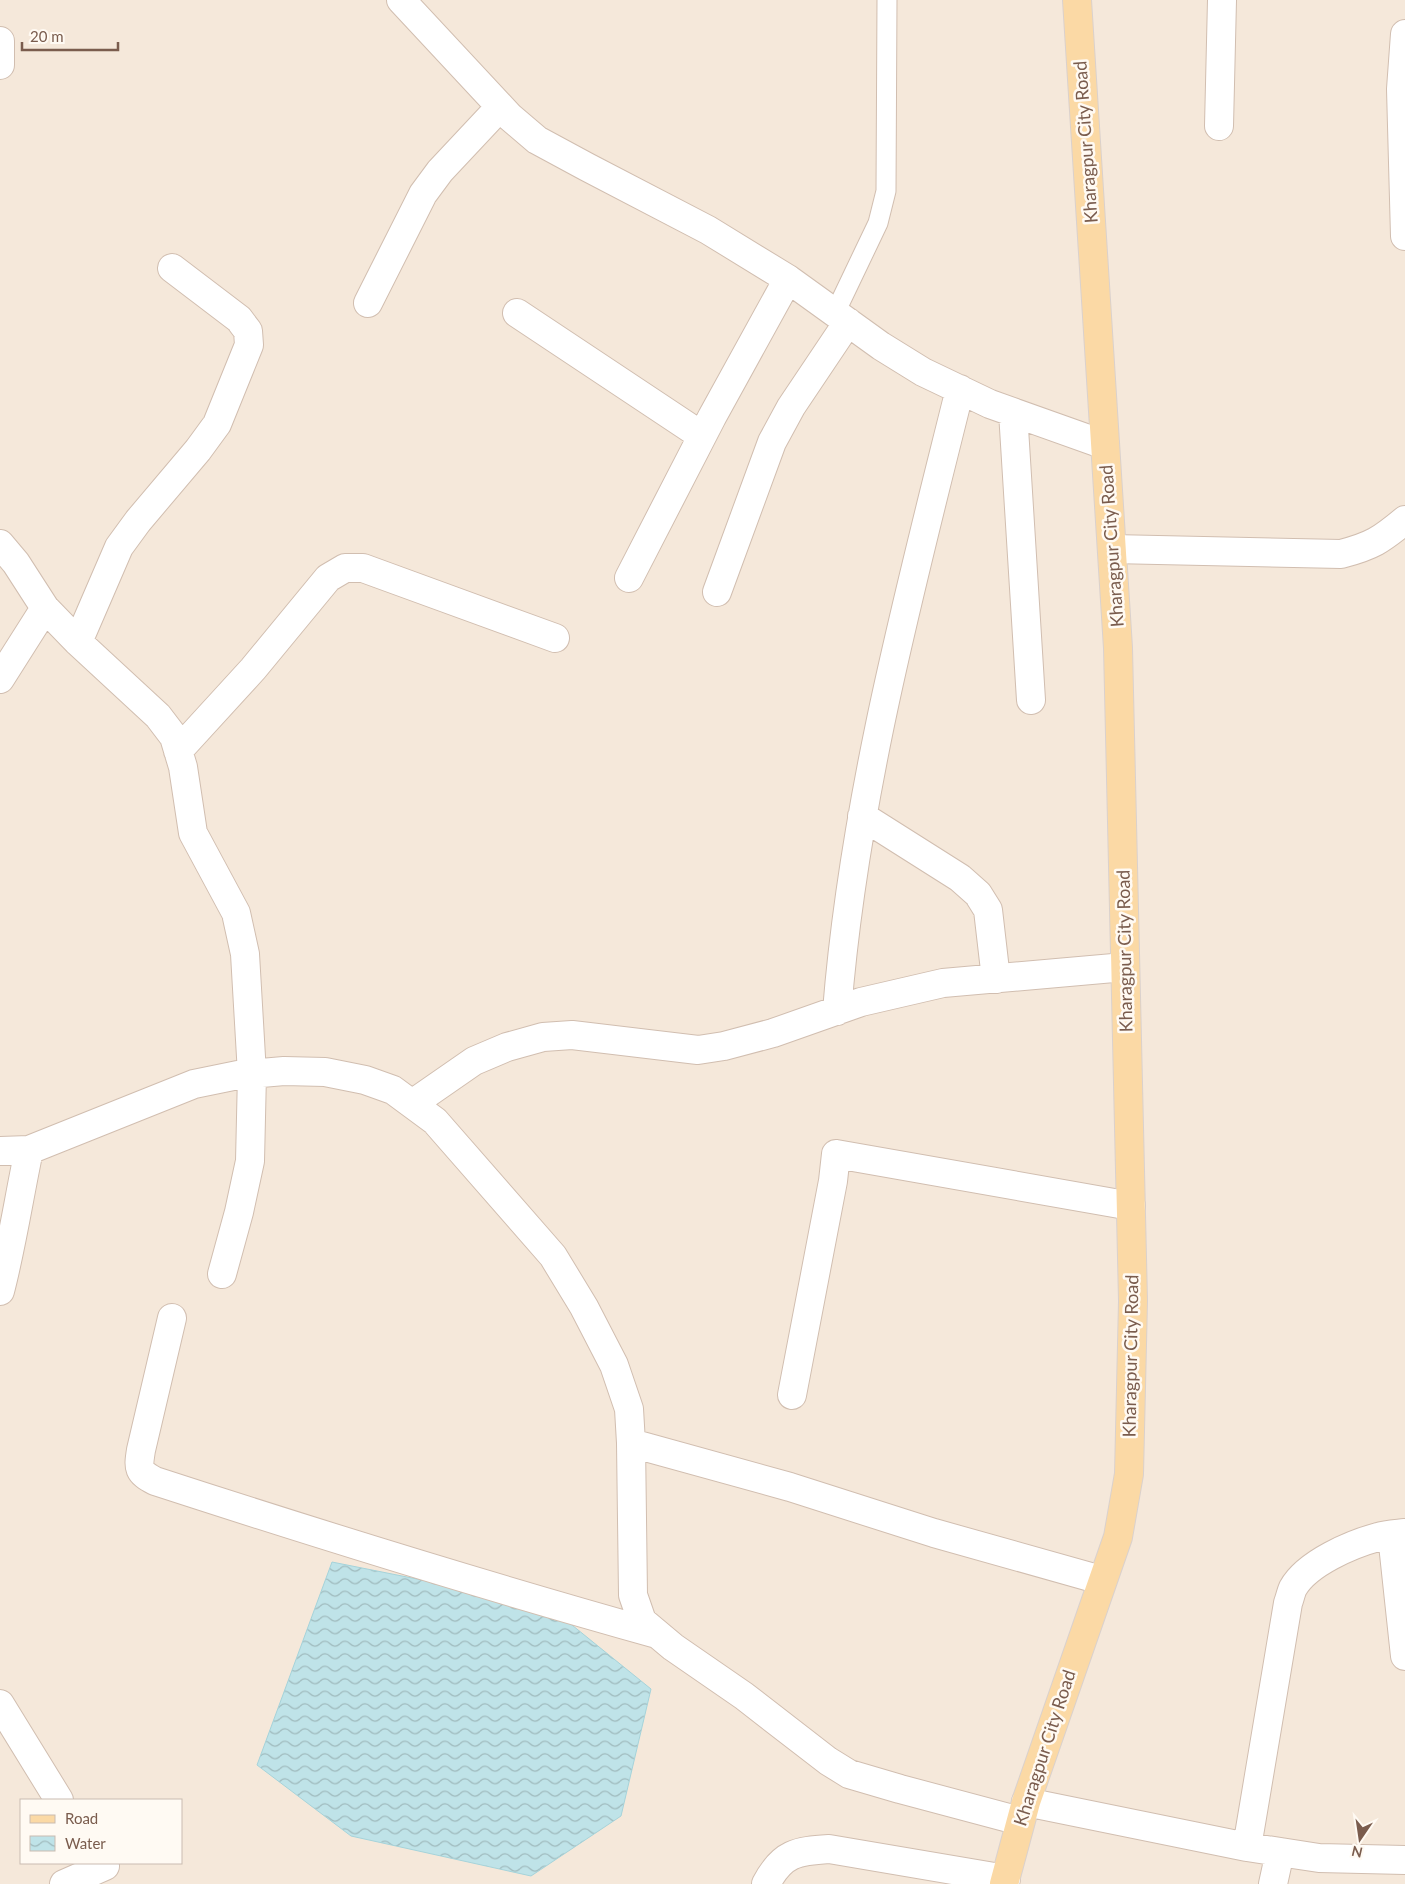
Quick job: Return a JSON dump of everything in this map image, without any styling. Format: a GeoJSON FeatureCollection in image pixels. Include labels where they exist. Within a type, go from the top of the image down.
{"type":"FeatureCollection","features":[{"type":"Feature","properties":{"kind":"main road","name":"Kharagpur City Road"},"geometry":{"type":"LineString","coordinates":[[1005,1882],[1023,1811],[1101,1580],[1118,1536],[1129,1474],[1133,1301],[1118,648],[1077,0]]}},
{"type":"Feature","properties":{"kind":"street"},"geometry":{"type":"LineString","coordinates":[[401,0],[510,117],[538,140],[708,230],[788,279],[881,346],[923,372],[990,404],[1105,445]]}},
{"type":"Feature","properties":{"kind":"street"},"geometry":{"type":"LineString","coordinates":[[1219,126],[1222,0]]}},
{"type":"Feature","properties":{"kind":"street"},"geometry":{"type":"LineString","coordinates":[[1405,34],[1402,89],[1405,236]]}},
{"type":"Feature","properties":{"kind":"street"},"geometry":{"type":"LineString","coordinates":[[0,41],[0,65]]}},
{"type":"Feature","properties":{"kind":"street"},"geometry":{"type":"LineString","coordinates":[[368,303],[423,194],[440,171],[500,106]]}},
{"type":"Feature","properties":{"kind":"street"},"geometry":{"type":"LineString","coordinates":[[78,642],[119,547],[138,520],[198,450],[217,424],[249,344],[248,331],[239,319],[172,268]]}},
{"type":"Feature","properties":{"kind":"street"},"geometry":{"type":"LineString","coordinates":[[629,578],[702,436],[788,279]]}},
{"type":"Feature","properties":{"kind":"street"},"geometry":{"type":"LineString","coordinates":[[517,313],[702,436]]}},
{"type":"Feature","properties":{"kind":"street"},"geometry":{"type":"LineString","coordinates":[[717,592],[772,442],[842,318]]}},
{"type":"Feature","properties":{"kind":"street"},"geometry":{"type":"LineString","coordinates":[[837,1011],[847,909],[862,816],[895,653],[960,389]]}},
{"type":"Feature","properties":{"kind":"street"},"geometry":{"type":"LineString","coordinates":[[1013,412],[1031,700]]}},
{"type":"Feature","properties":{"kind":"street"},"geometry":{"type":"LineString","coordinates":[[1112,549],[1341,554],[1366,548],[1383,538],[1405,520]]}},
{"type":"Feature","properties":{"kind":"street"},"geometry":{"type":"LineString","coordinates":[[0,544],[16,563],[45,608],[78,642],[158,716],[174,736],[183,767],[193,833],[236,913],[245,954],[252,1074],[250,1161],[239,1212],[222,1274]]}},
{"type":"Feature","properties":{"kind":"street"},"geometry":{"type":"LineString","coordinates":[[178,751],[253,669],[328,578],[345,568],[363,568],[555,638]]}},
{"type":"Feature","properties":{"kind":"street"},"geometry":{"type":"LineString","coordinates":[[0,678],[45,608]]}},
{"type":"Feature","properties":{"kind":"street"},"geometry":{"type":"LineString","coordinates":[[862,816],[960,878],[978,894],[988,910],[996,979]]}},
{"type":"Feature","properties":{"kind":"street"},"geometry":{"type":"LineString","coordinates":[[412,1104],[474,1061],[507,1047],[543,1038],[572,1035],[698,1050],[724,1046],[773,1034],[861,1002],[943,983],[1125,967]]}},
{"type":"Feature","properties":{"kind":"street"},"geometry":{"type":"LineString","coordinates":[[0,1151],[29,1150],[194,1084],[252,1074],[325,1072],[364,1080],[393,1090],[435,1121],[552,1256],[584,1307],[614,1365],[629,1409],[633,1595],[642,1621],[673,1647],[744,1696],[828,1761],[849,1774],[900,1789],[1023,1811],[1319,1858],[1405,1860]]}},
{"type":"Feature","properties":{"kind":"street"},"geometry":{"type":"LineString","coordinates":[[0,1291],[11,1250],[15,1216],[29,1150]]}},
{"type":"Feature","properties":{"kind":"street"},"geometry":{"type":"LineString","coordinates":[[792,1395],[833,1181],[836,1154],[1131,1206]]}},
{"type":"Feature","properties":{"kind":"street"},"geometry":{"type":"LineString","coordinates":[[172,1318],[140,1450],[138,1465],[143,1475],[155,1481],[326,1537],[540,1602],[658,1634]]}},
{"type":"Feature","properties":{"kind":"street"},"geometry":{"type":"LineString","coordinates":[[631,1443],[790,1487],[934,1533],[1101,1580]]}},
{"type":"Feature","properties":{"kind":"street"},"geometry":{"type":"LineString","coordinates":[[1247,1847],[1288,1603],[1293,1588],[1301,1577],[1340,1551],[1379,1536],[1399,1534],[1405,1656]]}},
{"type":"Feature","properties":{"kind":"street"},"geometry":{"type":"LineString","coordinates":[[0,1704],[58,1799]]}},
{"type":"Feature","properties":{"kind":"street"},"geometry":{"type":"LineString","coordinates":[[766,1884],[784,1859],[801,1851],[829,1849],[1005,1882]]}},
{"type":"Feature","properties":{"kind":"street"},"geometry":{"type":"LineString","coordinates":[[1273,1884],[1280,1852]]}},
{"type":"Feature","properties":{"kind":"street"},"geometry":{"type":"LineString","coordinates":[[64,1884],[108,1871]]}},
{"type":"Feature","properties":{"kind":"lane"},"geometry":{"type":"LineString","coordinates":[[842,318],[878,223],[886,191],[887,0]]}},
{"type":"Feature","properties":{"kind":"shaded area"},"geometry":{"type":"Polygon","coordinates":[[[0,0],[1405,0],[1405,1884],[0,1884],[0,0]]]}},
{"type":"Feature","properties":{"kind":"water"},"geometry":{"type":"Polygon","coordinates":[[[332,1562],[447,1585],[567,1621],[651,1689],[621,1816],[531,1876],[351,1836],[257,1765],[332,1562]]]}}]}
